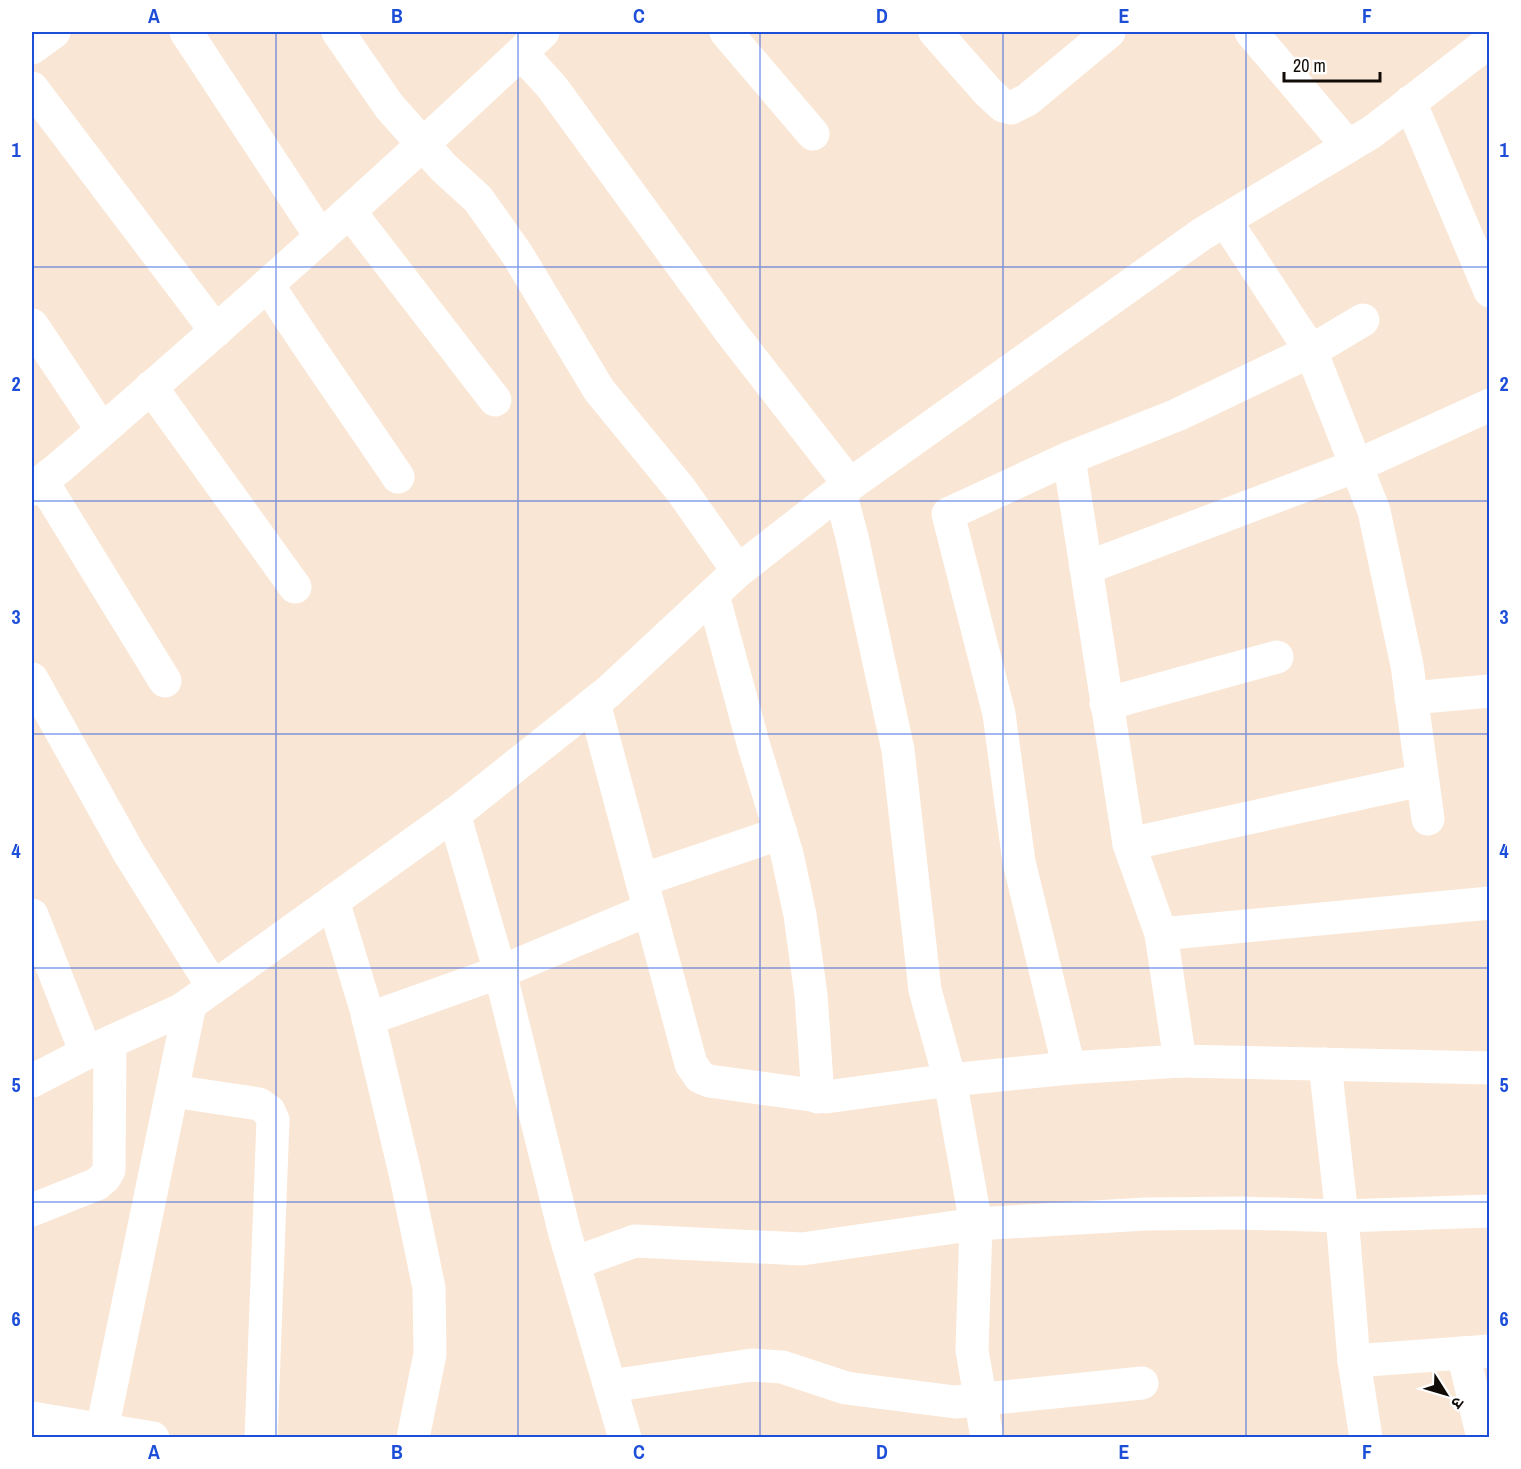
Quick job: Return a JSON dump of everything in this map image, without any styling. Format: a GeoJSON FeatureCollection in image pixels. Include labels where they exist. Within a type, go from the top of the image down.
{"type":"FeatureCollection","features":[{"type":"Feature","properties":{"kind":"street"},"geometry":{"type":"LineString","coordinates":[[32,48],[54,32]]}},
{"type":"Feature","properties":{"kind":"street"},"geometry":{"type":"LineString","coordinates":[[186,32],[321,237]]}},
{"type":"Feature","properties":{"kind":"street"},"geometry":{"type":"LineString","coordinates":[[338,32],[389,106],[443,167],[478,199],[517,255],[599,390],[681,490],[738,571]]}},
{"type":"Feature","properties":{"kind":"street"},"geometry":{"type":"LineString","coordinates":[[726,32],[813,134]]}},
{"type":"Feature","properties":{"kind":"street"},"geometry":{"type":"LineString","coordinates":[[935,32],[988,93],[1003,106],[1011,108],[1027,100],[1109,32]]}},
{"type":"Feature","properties":{"kind":"street"},"geometry":{"type":"LineString","coordinates":[[1253,32],[1348,146]]}},
{"type":"Feature","properties":{"kind":"street"},"geometry":{"type":"LineString","coordinates":[[32,1081],[181,1010],[201,996],[454,814],[594,703],[738,571],[845,488],[1202,234],[1372,132],[1490,41]]}},
{"type":"Feature","properties":{"kind":"street"},"geometry":{"type":"LineString","coordinates":[[165,681],[37,485],[350,212],[532,42],[552,87],[845,488],[852,537],[898,750],[925,990],[950,1080],[976,1224],[972,1350],[987,1437]]}},
{"type":"Feature","properties":{"kind":"street"},"geometry":{"type":"LineString","coordinates":[[32,88],[216,331]]}},
{"type":"Feature","properties":{"kind":"street"},"geometry":{"type":"LineString","coordinates":[[1410,102],[1490,291]]}},
{"type":"Feature","properties":{"kind":"street"},"geometry":{"type":"LineString","coordinates":[[350,212],[495,400]]}},
{"type":"Feature","properties":{"kind":"street"},"geometry":{"type":"LineString","coordinates":[[1225,220],[1311,351],[1374,511],[1407,665],[1428,819]]}},
{"type":"Feature","properties":{"kind":"street"},"geometry":{"type":"LineString","coordinates":[[268,285],[311,352],[398,477]]}},
{"type":"Feature","properties":{"kind":"street"},"geometry":{"type":"LineString","coordinates":[[1069,1068],[1019,862],[999,714],[948,514],[1069,458],[1177,415],[1311,351],[1363,320]]}},
{"type":"Feature","properties":{"kind":"street"},"geometry":{"type":"LineString","coordinates":[[32,325],[102,430]]}},
{"type":"Feature","properties":{"kind":"street"},"geometry":{"type":"LineString","coordinates":[[151,387],[295,587]]}},
{"type":"Feature","properties":{"kind":"street"},"geometry":{"type":"LineString","coordinates":[[1086,568],[1356,466],[1490,405]]}},
{"type":"Feature","properties":{"kind":"street"},"geometry":{"type":"LineString","coordinates":[[1069,458],[1129,844],[1161,934],[1180,1061]]}},
{"type":"Feature","properties":{"kind":"street"},"geometry":{"type":"LineString","coordinates":[[713,595],[753,743],[781,833],[800,915],[808,972],[818,1097]]}},
{"type":"Feature","properties":{"kind":"street"},"geometry":{"type":"LineString","coordinates":[[1106,704],[1277,657]]}},
{"type":"Feature","properties":{"kind":"street"},"geometry":{"type":"LineString","coordinates":[[32,679],[129,854],[201,996],[172,1091],[102,1430]]}},
{"type":"Feature","properties":{"kind":"street"},"geometry":{"type":"LineString","coordinates":[[1411,698],[1490,691]]}},
{"type":"Feature","properties":{"kind":"street"},"geometry":{"type":"LineString","coordinates":[[594,703],[691,1064],[700,1077],[709,1081],[818,1097],[1069,1068],[1180,1061],[1490,1068]]}},
{"type":"Feature","properties":{"kind":"street"},"geometry":{"type":"LineString","coordinates":[[1129,844],[1422,780]]}},
{"type":"Feature","properties":{"kind":"street"},"geometry":{"type":"LineString","coordinates":[[454,814],[500,972],[574,1263],[625,1437]]}},
{"type":"Feature","properties":{"kind":"street"},"geometry":{"type":"LineString","coordinates":[[368,1019],[500,972],[645,895],[781,833]]}},
{"type":"Feature","properties":{"kind":"street"},"geometry":{"type":"LineString","coordinates":[[333,900],[368,1019],[406,1177],[429,1288],[430,1354],[413,1437]]}},
{"type":"Feature","properties":{"kind":"street"},"geometry":{"type":"LineString","coordinates":[[1161,934],[1490,903]]}},
{"type":"Feature","properties":{"kind":"street"},"geometry":{"type":"LineString","coordinates":[[32,915],[98,1048],[109,1170],[97,1184],[32,1210]]}},
{"type":"Feature","properties":{"kind":"street"},"geometry":{"type":"LineString","coordinates":[[1325,1064],[1342,1216],[1354,1361],[1366,1437]]}},
{"type":"Feature","properties":{"kind":"street"},"geometry":{"type":"LineString","coordinates":[[172,1091],[259,1104],[269,1111],[273,1120],[261,1437]]}},
{"type":"Feature","properties":{"kind":"street"},"geometry":{"type":"LineString","coordinates":[[574,1263],[635,1241],[802,1249],[976,1224],[1146,1214],[1241,1213],[1342,1216],[1490,1211]]}},
{"type":"Feature","properties":{"kind":"street"},"geometry":{"type":"LineString","coordinates":[[1354,1361],[1476,1352],[1483,1437]]}},
{"type":"Feature","properties":{"kind":"street"},"geometry":{"type":"LineString","coordinates":[[610,1386],[752,1365],[782,1367],[846,1388],[955,1402],[1142,1383]]}},
{"type":"Feature","properties":{"kind":"street"},"geometry":{"type":"LineString","coordinates":[[32,1419],[153,1437]]}}]}
